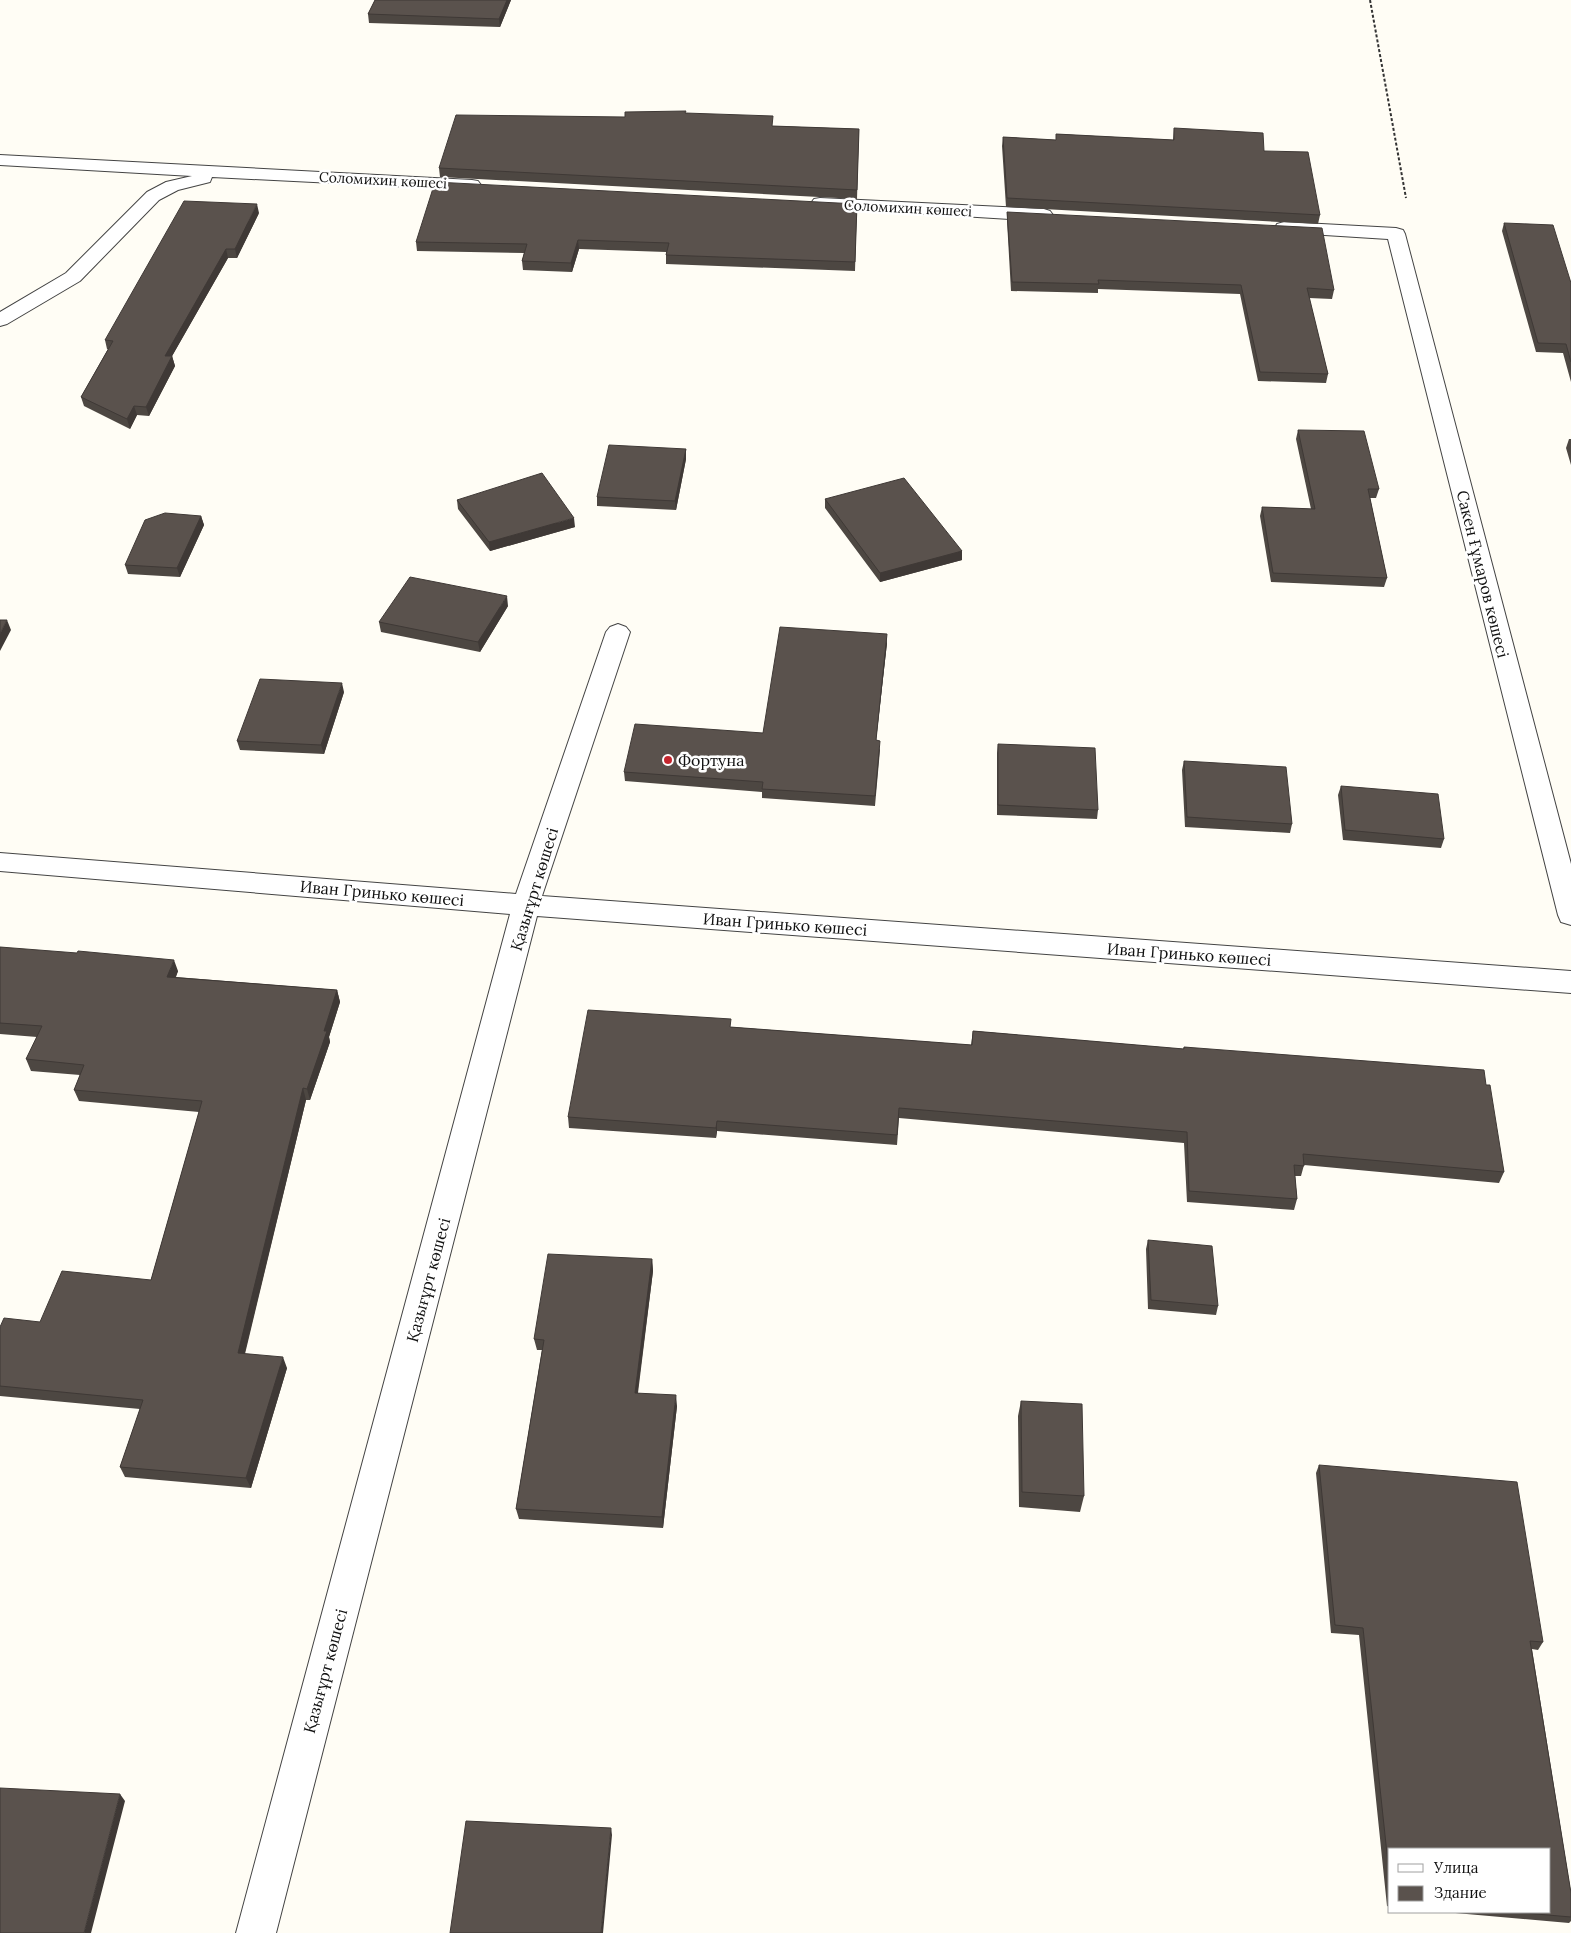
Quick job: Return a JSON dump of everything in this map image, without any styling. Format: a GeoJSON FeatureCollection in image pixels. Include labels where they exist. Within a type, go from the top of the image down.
{"type":"FeatureCollection","features":[{"type":"Feature","properties":{"kind":"street","name":"Соломихин көшесі"},"geometry":{"type":"LineString","coordinates":[[0,160],[489,186]]}},
{"type":"Feature","properties":{"kind":"street"},"geometry":{"type":"LineString","coordinates":[[0,320],[73,277],[111,241],[153,196],[172,186],[230,172]]}},
{"type":"Feature","properties":{"kind":"street","name":"Соломихин көшесі"},"geometry":{"type":"LineString","coordinates":[[798,202],[1057,216]]}},
{"type":"Feature","properties":{"kind":"street"},"geometry":{"type":"LineString","coordinates":[[1266,227],[1396,234]]}},
{"type":"Feature","properties":{"kind":"street","name":"Сакен Ғұмаров көшесі"},"geometry":{"type":"LineString","coordinates":[[1396,234],[1571,916]]}},
{"type":"Feature","properties":{"kind":"street","name":"Қазығұрт көшесі"},"geometry":{"type":"LineString","coordinates":[[256,1933],[526,905],[618,632]]}},
{"type":"Feature","properties":{"kind":"street","name":"Иван Гринько көшесі"},"geometry":{"type":"LineString","coordinates":[[0,862],[526,905],[1571,982]]}},
{"type":"Feature","properties":{"kind":"path"},"geometry":{"type":"LineString","coordinates":[[1370,0],[1406,198],[1405,215],[1396,234]]}},
{"type":"Feature","properties":{"kind":"building"},"geometry":{"type":"Polygon","coordinates":[[[375,0],[507,0],[499,19],[368,14],[375,0]]]}},
{"type":"Feature","properties":{"kind":"building"},"geometry":{"type":"Polygon","coordinates":[[[686,111],[685,113],[773,116],[772,126],[859,129],[857,190],[439,168],[456,115],[625,117],[625,112],[686,111]]]}},
{"type":"Feature","properties":{"kind":"building"},"geometry":{"type":"Polygon","coordinates":[[[1174,128],[1263,133],[1264,151],[1308,152],[1320,215],[1007,198],[1003,137],[1056,140],[1056,134],[1174,140],[1174,128]]]}},
{"type":"Feature","properties":{"kind":"building"},"geometry":{"type":"Polygon","coordinates":[[[435,182],[857,204],[855,262],[666,255],[669,243],[578,240],[571,263],[522,261],[527,244],[416,242],[435,182]]]}},
{"type":"Feature","properties":{"kind":"building"},"geometry":{"type":"Polygon","coordinates":[[[184,201],[257,204],[235,249],[226,249],[165,356],[172,356],[146,407],[134,406],[127,419],[81,397],[113,341],[105,340],[184,201]]]}},
{"type":"Feature","properties":{"kind":"building"},"geometry":{"type":"Polygon","coordinates":[[[1007,212],[1322,228],[1334,290],[1307,288],[1328,374],[1260,372],[1241,285],[1098,280],[1099,284],[1012,282],[1007,212]]]}},
{"type":"Feature","properties":{"kind":"building"},"geometry":{"type":"Polygon","coordinates":[[[1504,223],[1553,225],[1571,283],[1571,362],[1566,344],[1538,343],[1504,223]]]}},
{"type":"Feature","properties":{"kind":"building"},"geometry":{"type":"Polygon","coordinates":[[[1298,430],[1364,431],[1379,489],[1368,489],[1387,578],[1273,573],[1262,507],[1315,509],[1298,430]]]}},
{"type":"Feature","properties":{"kind":"building"},"geometry":{"type":"Polygon","coordinates":[[[609,445],[686,449],[675,501],[597,497],[609,445]]]}},
{"type":"Feature","properties":{"kind":"building"},"geometry":{"type":"Polygon","coordinates":[[[542,473],[574,518],[489,542],[457,500],[542,473]]]}},
{"type":"Feature","properties":{"kind":"building"},"geometry":{"type":"Polygon","coordinates":[[[904,478],[962,551],[880,573],[825,499],[904,478]]]}},
{"type":"Feature","properties":{"kind":"building"},"geometry":{"type":"Polygon","coordinates":[[[165,513],[201,516],[177,568],[125,565],[145,520],[165,513]]]}},
{"type":"Feature","properties":{"kind":"building"},"geometry":{"type":"Polygon","coordinates":[[[410,577],[507,596],[478,642],[379,622],[410,577]]]}},
{"type":"Feature","properties":{"kind":"building"},"geometry":{"type":"Polygon","coordinates":[[[0,620],[7,620],[0,634],[0,620]]]}},
{"type":"Feature","properties":{"kind":"building"},"geometry":{"type":"Polygon","coordinates":[[[780,627],[887,634],[876,740],[880,741],[875,796],[762,789],[763,782],[624,772],[635,724],[763,733],[780,627]]]}},
{"type":"Feature","properties":{"kind":"building"},"geometry":{"type":"Polygon","coordinates":[[[260,679],[342,683],[321,745],[237,741],[260,679]]]}},
{"type":"Feature","properties":{"kind":"building"},"geometry":{"type":"Polygon","coordinates":[[[998,744],[1095,748],[1098,810],[998,805],[998,744]]]}},
{"type":"Feature","properties":{"kind":"building"},"geometry":{"type":"Polygon","coordinates":[[[1184,761],[1286,767],[1292,824],[1187,817],[1184,761]]]}},
{"type":"Feature","properties":{"kind":"building"},"geometry":{"type":"Polygon","coordinates":[[[1341,786],[1438,794],[1444,839],[1345,830],[1341,786]]]}},
{"type":"Feature","properties":{"kind":"building"},"geometry":{"type":"Polygon","coordinates":[[[0,947],[77,953],[78,951],[174,960],[167,977],[337,990],[324,1031],[327,1031],[307,1089],[303,1088],[238,1353],[283,1357],[246,1478],[120,1467],[143,1400],[0,1386],[0,1327],[4,1318],[40,1322],[62,1271],[151,1280],[202,1101],[74,1090],[84,1065],[26,1059],[42,1026],[0,1023],[0,947]]]}},
{"type":"Feature","properties":{"kind":"building"},"geometry":{"type":"Polygon","coordinates":[[[588,1010],[731,1019],[730,1027],[972,1045],[973,1031],[1184,1049],[1184,1047],[1484,1070],[1486,1085],[1490,1085],[1504,1172],[1303,1154],[1304,1166],[1294,1165],[1297,1199],[1189,1191],[1187,1132],[899,1108],[897,1135],[717,1121],[716,1128],[568,1117],[588,1010]]]}},
{"type":"Feature","properties":{"kind":"building"},"geometry":{"type":"Polygon","coordinates":[[[1148,1240],[1212,1246],[1218,1306],[1151,1300],[1148,1240]]]}},
{"type":"Feature","properties":{"kind":"building"},"geometry":{"type":"Polygon","coordinates":[[[548,1254],[652,1259],[635,1393],[676,1395],[662,1517],[516,1509],[544,1340],[534,1339],[548,1254]]]}},
{"type":"Feature","properties":{"kind":"building"},"geometry":{"type":"Polygon","coordinates":[[[1021,1401],[1082,1404],[1084,1496],[1022,1492],[1021,1401]]]}},
{"type":"Feature","properties":{"kind":"building"},"geometry":{"type":"Polygon","coordinates":[[[1319,1465],[1517,1482],[1543,1642],[1530,1641],[1571,1893],[1571,1917],[1525,1913],[1551,1913],[1551,1848],[1388,1848],[1388,1863],[1363,1628],[1335,1625],[1319,1465]]]}},
{"type":"Feature","properties":{"kind":"building"},"geometry":{"type":"Polygon","coordinates":[[[0,1788],[120,1794],[84,1933],[0,1933],[0,1788]]]}},
{"type":"Feature","properties":{"kind":"building"},"geometry":{"type":"Polygon","coordinates":[[[466,1821],[611,1828],[601,1933],[450,1933],[466,1821]]]}},
{"type":"Feature","properties":{"kind":"place","name":"Фортуна"},"geometry":{"type":"Point","coordinates":[668,760]}}]}
